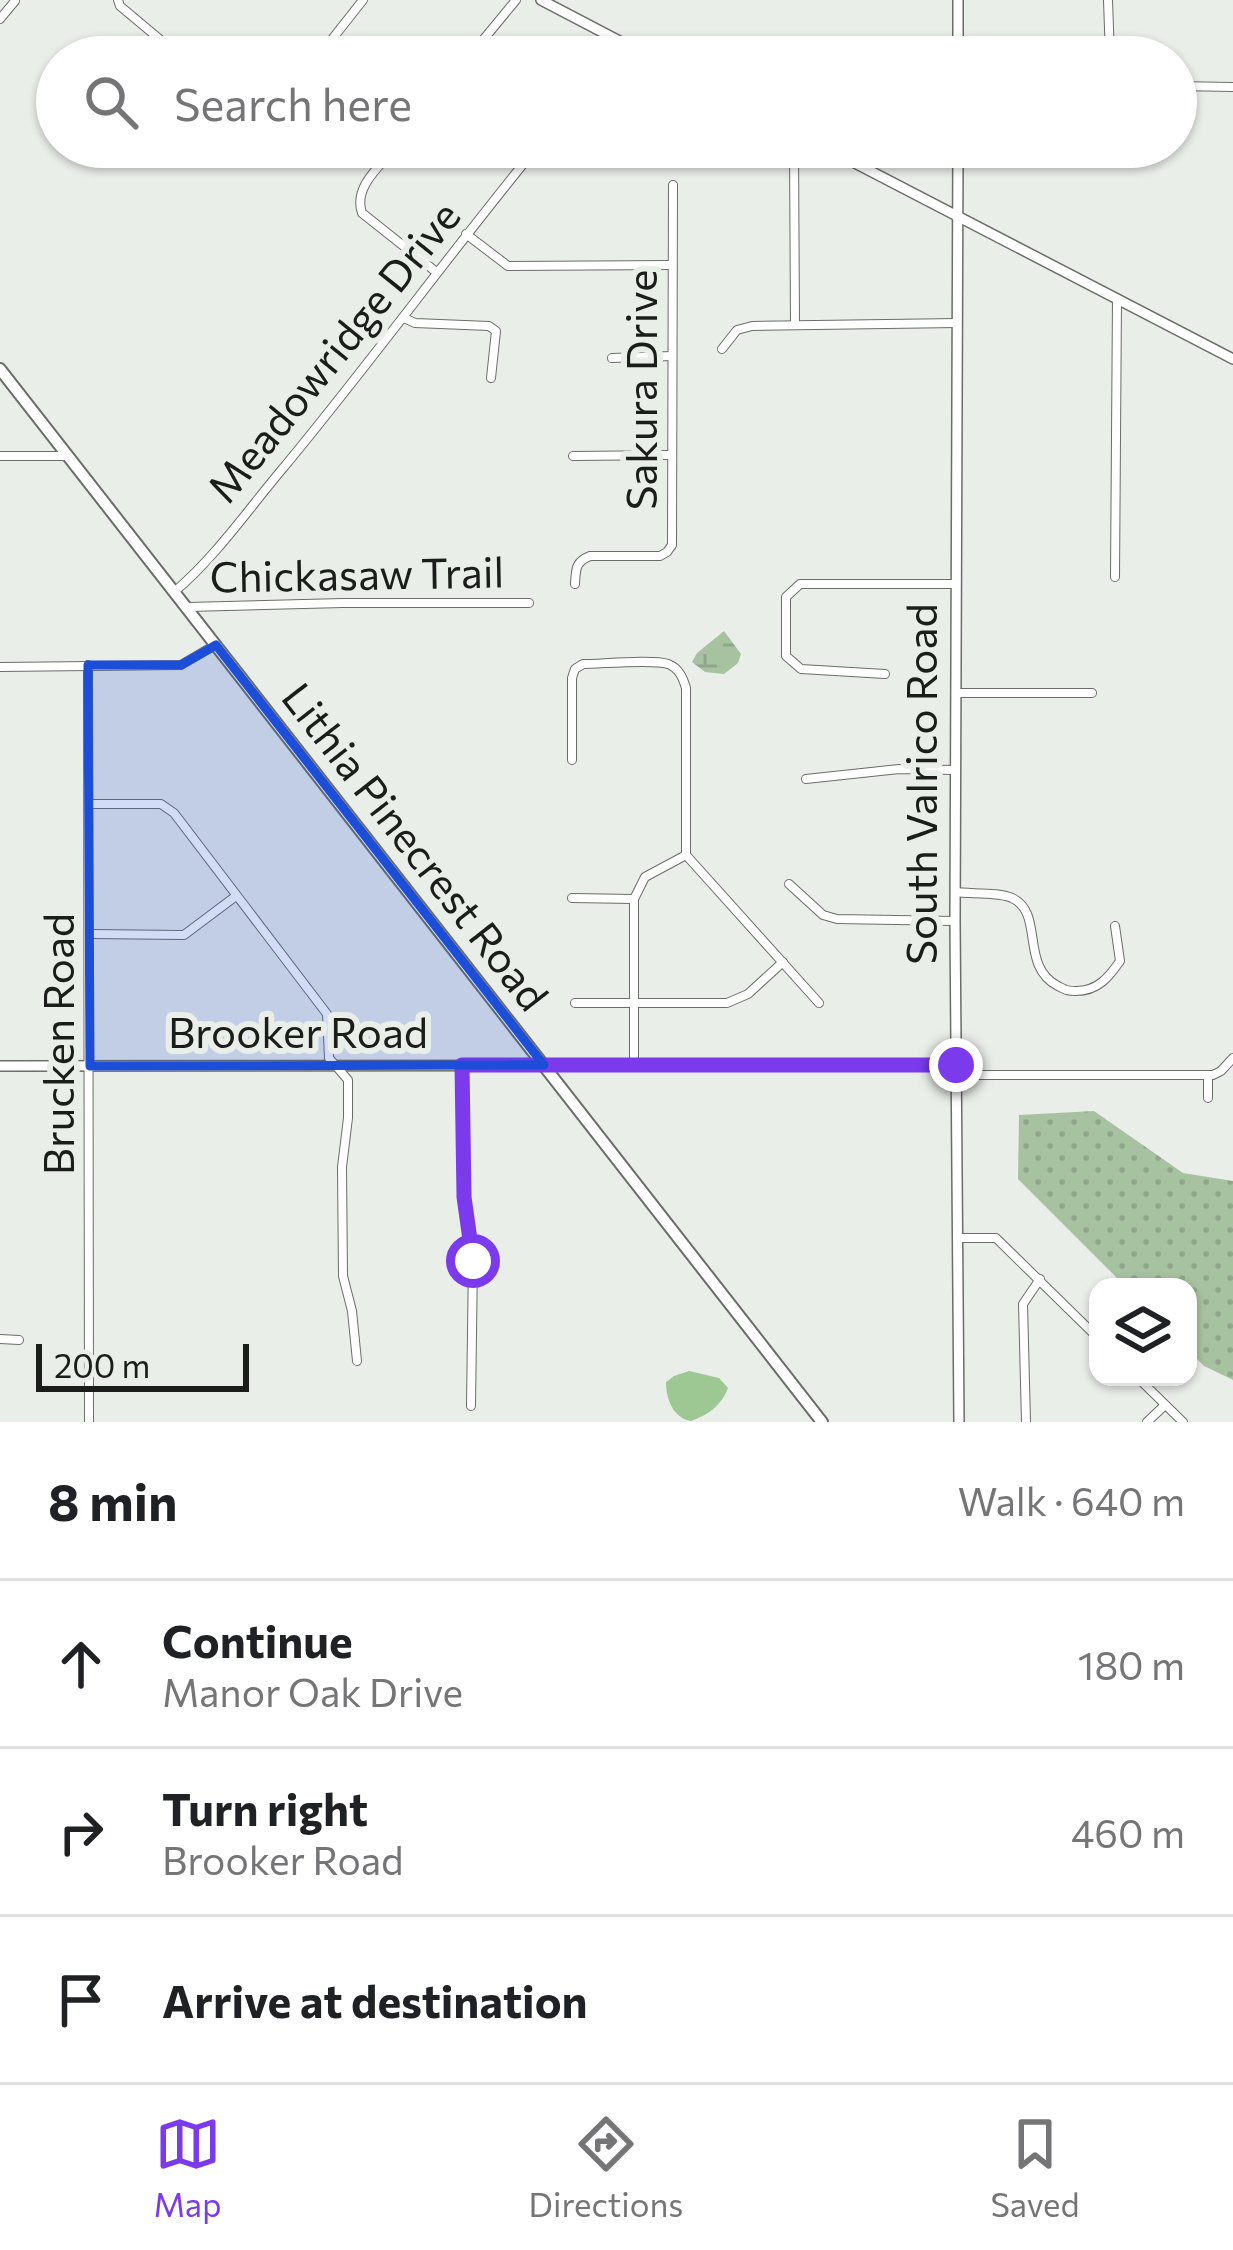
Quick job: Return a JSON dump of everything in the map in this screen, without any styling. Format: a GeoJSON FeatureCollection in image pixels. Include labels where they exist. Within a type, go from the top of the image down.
{"type":"FeatureCollection","features":[{"type":"Feature","properties":{"kind":"main road","name":"Lithia Pinecrest Road"},"geometry":{"type":"LineString","coordinates":[[0,369],[822,1422]]}},
{"type":"Feature","properties":{"kind":"street"},"geometry":{"type":"LineString","coordinates":[[118,0],[120,7],[155,36]]}},
{"type":"Feature","properties":{"kind":"street"},"geometry":{"type":"LineString","coordinates":[[335,36],[363,0]]}},
{"type":"Feature","properties":{"kind":"street"},"geometry":{"type":"LineString","coordinates":[[486,36],[516,0]]}},
{"type":"Feature","properties":{"kind":"street"},"geometry":{"type":"LineString","coordinates":[[541,0],[610,36]]}},
{"type":"Feature","properties":{"kind":"street"},"geometry":{"type":"LineString","coordinates":[[958,0],[958,36]]}},
{"type":"Feature","properties":{"kind":"street"},"geometry":{"type":"LineString","coordinates":[[1108,0],[1109,36]]}},
{"type":"Feature","properties":{"kind":"street"},"geometry":{"type":"LineString","coordinates":[[0,19],[15,1]]}},
{"type":"Feature","properties":{"kind":"street"},"geometry":{"type":"LineString","coordinates":[[1197,86],[1233,87]]}},
{"type":"Feature","properties":{"kind":"street"},"geometry":{"type":"LineString","coordinates":[[379,168],[360,192],[362,213],[435,272]]}},
{"type":"Feature","properties":{"kind":"street","name":"Meadowridge Drive"},"geometry":{"type":"LineString","coordinates":[[174,592],[404,319],[435,272],[520,168]]}},
{"type":"Feature","properties":{"kind":"street"},"geometry":{"type":"LineString","coordinates":[[794,168],[795,324]]}},
{"type":"Feature","properties":{"kind":"street"},"geometry":{"type":"LineString","coordinates":[[864,168],[1233,359]]}},
{"type":"Feature","properties":{"kind":"street","name":"South Valrico Road"},"geometry":{"type":"LineString","coordinates":[[958,168],[958,1422]]}},
{"type":"Feature","properties":{"kind":"street","name":"Sakura Drive"},"geometry":{"type":"LineString","coordinates":[[575,584],[580,560],[660,556],[672,544],[673,185]]}},
{"type":"Feature","properties":{"kind":"street"},"geometry":{"type":"LineString","coordinates":[[466,234],[508,266],[672,266]]}},
{"type":"Feature","properties":{"kind":"street"},"geometry":{"type":"LineString","coordinates":[[1115,577],[1118,299]]}},
{"type":"Feature","properties":{"kind":"street"},"geometry":{"type":"LineString","coordinates":[[404,319],[488,326],[496,332],[491,378]]}},
{"type":"Feature","properties":{"kind":"street"},"geometry":{"type":"LineString","coordinates":[[722,349],[737,330],[752,326],[957,322]]}},
{"type":"Feature","properties":{"kind":"street"},"geometry":{"type":"LineString","coordinates":[[612,358],[672,356]]}},
{"type":"Feature","properties":{"kind":"street"},"geometry":{"type":"LineString","coordinates":[[573,456],[672,455]]}},
{"type":"Feature","properties":{"kind":"street"},"geometry":{"type":"LineString","coordinates":[[0,456],[68,456]]}},
{"type":"Feature","properties":{"kind":"street"},"geometry":{"type":"LineString","coordinates":[[885,674],[801,669],[786,656],[786,596],[800,584],[956,584]]}},
{"type":"Feature","properties":{"kind":"street","name":"Chickasaw Trail"},"geometry":{"type":"LineString","coordinates":[[186,607],[529,603]]}},
{"type":"Feature","properties":{"kind":"street"},"geometry":{"type":"LineString","coordinates":[[0,667],[181,665],[216,645]]}},
{"type":"Feature","properties":{"kind":"street"},"geometry":{"type":"LineString","coordinates":[[572,760],[572,678],[578,666],[666,663],[674,668],[686,688],[686,855],[819,1003]]}},
{"type":"Feature","properties":{"kind":"street","name":"Brucken Road"},"geometry":{"type":"LineString","coordinates":[[88,665],[89,1422]]}},
{"type":"Feature","properties":{"kind":"street"},"geometry":{"type":"LineString","coordinates":[[956,694],[1092,693]]}},
{"type":"Feature","properties":{"kind":"street"},"geometry":{"type":"LineString","coordinates":[[806,779],[899,769],[956,770]]}},
{"type":"Feature","properties":{"kind":"street"},"geometry":{"type":"LineString","coordinates":[[88,804],[161,804],[174,813],[327,1014],[329,1058],[348,1080],[342,1167],[343,1276],[357,1361]]}},
{"type":"Feature","properties":{"kind":"street"},"geometry":{"type":"LineString","coordinates":[[634,1065],[634,899],[645,877],[686,855]]}},
{"type":"Feature","properties":{"kind":"street"},"geometry":{"type":"LineString","coordinates":[[788,884],[823,915],[837,919],[955,921]]}},
{"type":"Feature","properties":{"kind":"street"},"geometry":{"type":"LineString","coordinates":[[955,892],[1011,897],[1023,908],[1031,926],[1035,961],[1047,980],[1071,992],[1093,988],[1109,978],[1120,961],[1114,926]]}},
{"type":"Feature","properties":{"kind":"street"},"geometry":{"type":"LineString","coordinates":[[89,934],[184,935],[236,896]]}},
{"type":"Feature","properties":{"kind":"street"},"geometry":{"type":"LineString","coordinates":[[572,898],[634,899]]}},
{"type":"Feature","properties":{"kind":"street"},"geometry":{"type":"LineString","coordinates":[[575,1003],[727,1003],[748,994],[783,962]]}},
{"type":"Feature","properties":{"kind":"street"},"geometry":{"type":"LineString","coordinates":[[956,1070],[1208,1076],[1221,1072],[1233,1058]]}},
{"type":"Feature","properties":{"kind":"street"},"geometry":{"type":"LineString","coordinates":[[462,1065],[464,1197],[473,1261],[471,1406]]}},
{"type":"Feature","properties":{"kind":"street","name":"Brooker Road"},"geometry":{"type":"LineString","coordinates":[[0,1066],[634,1065],[956,1070]]}},
{"type":"Feature","properties":{"kind":"street"},"geometry":{"type":"LineString","coordinates":[[1208,1076],[1208,1098]]}},
{"type":"Feature","properties":{"kind":"street"},"geometry":{"type":"LineString","coordinates":[[956,1238],[996,1238],[1089,1329]]}},
{"type":"Feature","properties":{"kind":"street"},"geometry":{"type":"LineString","coordinates":[[1026,1422],[1023,1304],[1040,1279]]}},
{"type":"Feature","properties":{"kind":"street"},"geometry":{"type":"LineString","coordinates":[[0,1340],[19,1340]]}},
{"type":"Feature","properties":{"kind":"street"},"geometry":{"type":"LineString","coordinates":[[1146,1386],[1183,1422]]}},
{"type":"Feature","properties":{"kind":"street"},"geometry":{"type":"LineString","coordinates":[[1147,1422],[1165,1405]]}},
{"type":"Feature","properties":{"kind":"highlighted area"},"geometry":{"type":"Polygon","coordinates":[[[216,645],[544,1065],[90,1066],[88,665],[181,665],[216,645]]]}},
{"type":"Feature","properties":{"kind":"green space"},"geometry":{"type":"Polygon","coordinates":[[[724,631],[741,654],[738,663],[724,674],[705,672],[692,662],[724,631]]]}},
{"type":"Feature","properties":{"kind":"green space"},"geometry":{"type":"Polygon","coordinates":[[[1094,1111],[1183,1173],[1233,1181],[1233,1380],[1197,1359],[1197,1278],[1117,1278],[1018,1179],[1019,1115],[1094,1111]]]}},
{"type":"Feature","properties":{"kind":"shaded area"},"geometry":{"type":"Polygon","coordinates":[[[689,1371],[719,1378],[728,1388],[714,1409],[691,1421],[672,1407],[666,1382],[689,1371]]]}},
{"type":"Feature","properties":{"kind":"route"},"geometry":{"type":"LineString","coordinates":[[473,1261],[464,1197],[462,1065],[956,1065]]}}]}
